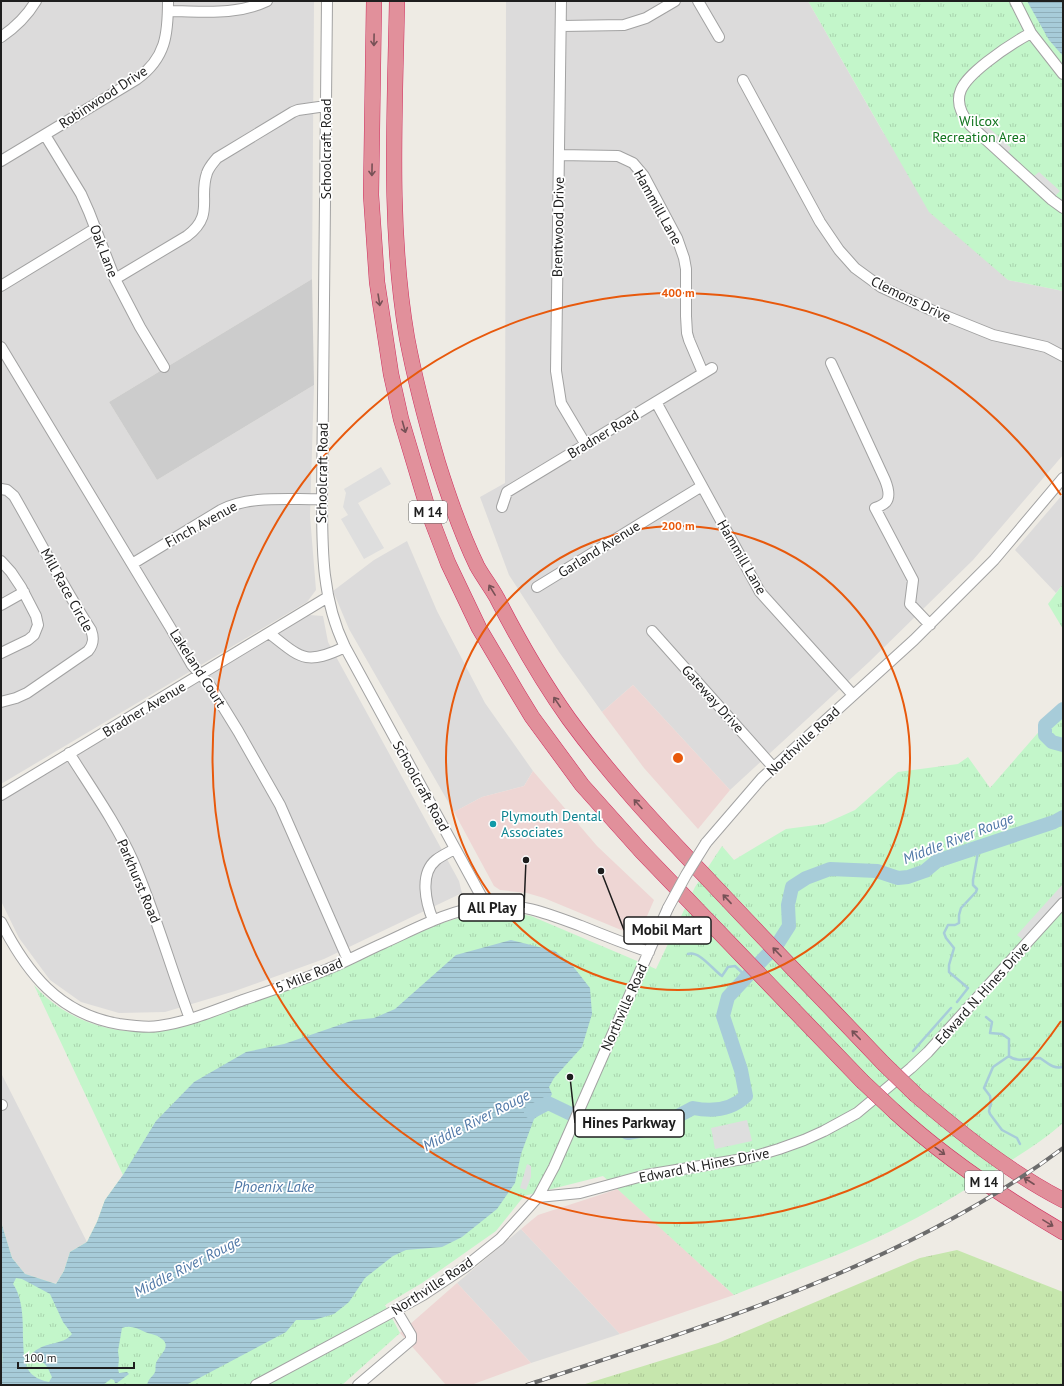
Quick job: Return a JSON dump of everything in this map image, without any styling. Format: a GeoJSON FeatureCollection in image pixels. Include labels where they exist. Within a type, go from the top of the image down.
{"type":"FeatureCollection","features":[{"type":"Feature","properties":{"kind":"highway","name":"M 14"},"geometry":{"type":"LineString","coordinates":[[374,1],[371,195],[377,282],[394,389],[401,419],[430,516],[448,562],[479,628],[532,717],[582,785],[612,820],[770,986],[862,1081],[935,1147],[983,1182],[1063,1232]]}},
{"type":"Feature","properties":{"kind":"highway","name":"M 14"},"geometry":{"type":"LineString","coordinates":[[397,1],[395,206],[401,292],[407,337],[417,386],[444,484],[478,568],[495,595],[542,679],[570,721],[622,787],[762,937],[883,1063],[916,1095],[962,1134],[1013,1171],[1063,1200]]}},
{"type":"Feature","properties":{"kind":"street"},"geometry":{"type":"LineString","coordinates":[[1,37],[20,23],[36,1]]}},
{"type":"Feature","properties":{"kind":"street","name":"Robinwood Drive"},"geometry":{"type":"LineString","coordinates":[[1,161],[137,79],[148,70],[158,57],[164,44],[167,33],[168,6],[229,12],[248,8],[267,1]]}},
{"type":"Feature","properties":{"kind":"street","name":"Schoolcraft Road"},"geometry":{"type":"LineString","coordinates":[[327,1],[322,558],[328,597],[337,628],[345,647],[486,906]]}},
{"type":"Feature","properties":{"kind":"street","name":"Brentwood Drive"},"geometry":{"type":"LineString","coordinates":[[561,1],[562,26],[558,155],[556,371],[561,403],[586,445]]}},
{"type":"Feature","properties":{"kind":"street"},"geometry":{"type":"LineString","coordinates":[[562,26],[624,25],[646,18],[675,1]]}},
{"type":"Feature","properties":{"kind":"street"},"geometry":{"type":"LineString","coordinates":[[698,1],[719,37]]}},
{"type":"Feature","properties":{"kind":"street"},"geometry":{"type":"LineString","coordinates":[[1015,1],[1031,33],[1063,74]]}},
{"type":"Feature","properties":{"kind":"street"},"geometry":{"type":"LineString","coordinates":[[1031,33],[1003,50],[966,80],[960,93],[960,111],[970,125],[1052,200],[1063,208]]}},
{"type":"Feature","properties":{"kind":"street","name":"Clemons Drive"},"geometry":{"type":"LineString","coordinates":[[743,80],[820,222],[839,250],[855,268],[881,287],[931,310],[994,336],[1046,347],[1063,356]]}},
{"type":"Feature","properties":{"kind":"street"},"geometry":{"type":"LineString","coordinates":[[115,279],[187,236],[195,229],[204,212],[206,174],[217,158],[293,112],[326,106]]}},
{"type":"Feature","properties":{"kind":"street","name":"Oak Lane"},"geometry":{"type":"LineString","coordinates":[[45,135],[81,194],[96,228],[115,279],[140,327],[164,367]]}},
{"type":"Feature","properties":{"kind":"street","name":"Hammill Lane"},"geometry":{"type":"LineString","coordinates":[[558,155],[618,156],[633,163],[644,176],[677,238],[684,258],[686,269],[687,333],[689,340],[707,370]]}},
{"type":"Feature","properties":{"kind":"street"},"geometry":{"type":"LineString","coordinates":[[1,286],[96,228]]}},
{"type":"Feature","properties":{"kind":"street","name":"Lakeland Court"},"geometry":{"type":"LineString","coordinates":[[1,347],[192,665],[209,684],[238,731],[280,805],[348,960]]}},
{"type":"Feature","properties":{"kind":"street"},"geometry":{"type":"LineString","coordinates":[[831,363],[886,484],[888,497],[886,502],[875,508],[912,580],[910,604],[930,625]]}},
{"type":"Feature","properties":{"kind":"street","name":"Bradner Road"},"geometry":{"type":"LineString","coordinates":[[502,507],[507,492],[707,370]]}},
{"type":"Feature","properties":{"kind":"street","name":"Hammill Lane"},"geometry":{"type":"LineString","coordinates":[[656,402],[760,592],[853,695]]}},
{"type":"Feature","properties":{"kind":"street","name":"Northville Road"},"geometry":{"type":"LineString","coordinates":[[256,1385],[396,1310],[448,1279],[500,1239],[538,1197],[554,1166],[668,908],[706,843],[733,810],[774,768],[930,625],[994,560],[1063,478]]}},
{"type":"Feature","properties":{"kind":"street","name":"Garland Avenue"},"geometry":{"type":"LineString","coordinates":[[537,587],[702,486]]}},
{"type":"Feature","properties":{"kind":"street","name":"Mill Race Circle"},"geometry":{"type":"LineString","coordinates":[[1,489],[7,490],[14,496],[69,596],[91,630],[93,636],[93,642],[88,651],[27,693],[1,702]]}},
{"type":"Feature","properties":{"kind":"street","name":"Finch Avenue"},"geometry":{"type":"LineString","coordinates":[[132,564],[221,510],[235,504],[252,500],[322,499]]}},
{"type":"Feature","properties":{"kind":"street"},"geometry":{"type":"LineString","coordinates":[[1,561],[11,572],[24,592],[38,621],[37,631],[34,635],[22,644],[1,653]]}},
{"type":"Feature","properties":{"kind":"street"},"geometry":{"type":"LineString","coordinates":[[1,605],[24,592]]}},
{"type":"Feature","properties":{"kind":"street","name":"Bradner Avenue"},"geometry":{"type":"LineString","coordinates":[[1,795],[328,597]]}},
{"type":"Feature","properties":{"kind":"street","name":"Gateway Drive"},"geometry":{"type":"LineString","coordinates":[[652,631],[774,768]]}},
{"type":"Feature","properties":{"kind":"street"},"geometry":{"type":"LineString","coordinates":[[270,633],[298,655],[307,658],[323,656],[345,647]]}},
{"type":"Feature","properties":{"kind":"street","name":"Parkhurst Road"},"geometry":{"type":"LineString","coordinates":[[69,753],[113,823],[132,860],[160,932],[190,1018]]}},
{"type":"Feature","properties":{"kind":"street"},"geometry":{"type":"LineString","coordinates":[[433,920],[425,888],[426,876],[429,869],[437,859],[455,849]]}},
{"type":"Feature","properties":{"kind":"street","name":"Edward N. Hines Drive"},"geometry":{"type":"LineString","coordinates":[[538,1197],[580,1193],[646,1175],[749,1158],[804,1140],[843,1121],[866,1106],[928,1052],[1063,903]]}},
{"type":"Feature","properties":{"kind":"street","name":"5 Mile Road"},"geometry":{"type":"LineString","coordinates":[[1,922],[19,954],[34,975],[53,995],[79,1011],[99,1019],[133,1026],[158,1026],[172,1024],[190,1018],[335,966],[433,920],[459,911],[486,906],[516,905],[542,911],[649,952]]}},
{"type":"Feature","properties":{"kind":"street"},"geometry":{"type":"LineString","coordinates":[[358,1385],[410,1340],[411,1335],[396,1310]]}},
{"type":"Feature","properties":{"kind":"shaded area"},"geometry":{"type":"Polygon","coordinates":[[[1,1],[314,1],[312,279],[109,402],[157,480],[314,385],[310,516],[316,590],[307,602],[1,784],[1,1]]]}},
{"type":"Feature","properties":{"kind":"shaded area"},"geometry":{"type":"Polygon","coordinates":[[[506,1],[808,1],[883,132],[1008,280],[1063,291],[1063,455],[973,560],[869,662],[730,790],[633,685],[602,712],[559,652],[509,575],[480,497],[505,483],[506,1]]]}},
{"type":"Feature","properties":{"kind":"shaded area"},"geometry":{"type":"Polygon","coordinates":[[[975,115],[1011,148],[1008,152],[1034,176],[1039,172],[1060,191],[1049,202],[965,126],[975,115]]]}},
{"type":"Feature","properties":{"kind":"shaded area"},"geometry":{"type":"Polygon","coordinates":[[[312,279],[314,385],[157,480],[109,402],[312,279]]]}},
{"type":"Feature","properties":{"kind":"shaded area"},"geometry":{"type":"Polygon","coordinates":[[[381,467],[391,484],[358,503],[384,548],[364,559],[341,519],[348,515],[343,507],[346,493],[344,489],[381,467]]]}},
{"type":"Feature","properties":{"kind":"shaded area"},"geometry":{"type":"Polygon","coordinates":[[[1063,494],[1063,584],[1056,593],[1015,550],[1063,494]]]}},
{"type":"Feature","properties":{"kind":"shaded area"},"geometry":{"type":"Polygon","coordinates":[[[407,541],[437,611],[485,703],[533,771],[524,786],[482,797],[454,812],[349,629],[333,591],[374,560],[407,541]]]}},
{"type":"Feature","properties":{"kind":"shaded area"},"geometry":{"type":"Polygon","coordinates":[[[309,615],[323,616],[328,642],[459,881],[462,893],[324,959],[235,991],[165,1012],[119,1013],[81,1002],[50,980],[19,938],[1,901],[1,801],[309,615]]]}},
{"type":"Feature","properties":{"kind":"shaded area"},"geometry":{"type":"Polygon","coordinates":[[[633,685],[730,790],[698,829],[644,768],[602,712],[633,685]]]}},
{"type":"Feature","properties":{"kind":"shaded area"},"geometry":{"type":"Polygon","coordinates":[[[533,771],[597,846],[654,900],[638,937],[544,898],[527,893],[500,890],[494,886],[454,812],[482,797],[524,786],[533,771]]]}},
{"type":"Feature","properties":{"kind":"shaded area"},"geometry":{"type":"Polygon","coordinates":[[[1063,884],[1063,903],[1027,943],[1017,935],[1063,884]]]}},
{"type":"Feature","properties":{"kind":"shaded area"},"geometry":{"type":"Polygon","coordinates":[[[1,1073],[87,1242],[70,1252],[64,1271],[56,1284],[25,1275],[12,1258],[1,1222],[1,1073]]]}},
{"type":"Feature","properties":{"kind":"shaded area"},"geometry":{"type":"Polygon","coordinates":[[[747,1120],[752,1141],[715,1149],[711,1128],[747,1120]]]}},
{"type":"Feature","properties":{"kind":"shaded area"},"geometry":{"type":"Polygon","coordinates":[[[527,1164],[531,1166],[531,1177],[526,1190],[520,1188],[527,1164]]]}},
{"type":"Feature","properties":{"kind":"shaded area"},"geometry":{"type":"Polygon","coordinates":[[[618,1189],[734,1295],[620,1334],[521,1229],[538,1215],[618,1189]]]}},
{"type":"Feature","properties":{"kind":"shaded area"},"geometry":{"type":"Polygon","coordinates":[[[521,1229],[620,1334],[531,1363],[457,1283],[521,1229]]]}},
{"type":"Feature","properties":{"kind":"shaded area"},"geometry":{"type":"Polygon","coordinates":[[[457,1283],[531,1363],[471,1385],[446,1385],[400,1333],[457,1283]]]}},
{"type":"Feature","properties":{"kind":"green space","name":"Wilcox Recreation Area"},"geometry":{"type":"Polygon","coordinates":[[[808,1],[1063,1],[1063,291],[1008,280],[929,212],[808,1]]]}},
{"type":"Feature","properties":{"kind":"green space"},"geometry":{"type":"Polygon","coordinates":[[[1063,584],[1063,629],[1048,604],[1063,584]]]}},
{"type":"Feature","properties":{"kind":"green space"},"geometry":{"type":"Polygon","coordinates":[[[1063,704],[1063,1123],[1039,1142],[983,1179],[930,1211],[870,1241],[734,1295],[603,1176],[524,1196],[496,1231],[422,1283],[385,1305],[400,1333],[342,1385],[1,1385],[1,1222],[12,1258],[25,1274],[56,1284],[64,1271],[70,1252],[87,1242],[97,1222],[105,1200],[123,1175],[34,985],[60,1008],[74,1016],[104,1027],[136,1032],[171,1030],[284,991],[338,970],[407,938],[444,923],[461,917],[492,913],[512,913],[531,916],[656,969],[695,887],[722,846],[734,860],[786,829],[824,824],[855,810],[898,772],[958,764],[968,757],[990,788],[1063,704]]]}},
{"type":"Feature","properties":{"kind":"green space"},"geometry":{"type":"Polygon","coordinates":[[[957,1250],[1063,1292],[1063,1385],[582,1385],[718,1343],[920,1258],[957,1250]]]}},
{"type":"Feature","properties":{"kind":"water"},"geometry":{"type":"Polygon","coordinates":[[[1027,1],[1063,1],[1063,56],[1049,40],[1027,1]]]}},
{"type":"Feature","properties":{"kind":"water","name":"Phoenix Lake"},"geometry":{"type":"Polygon","coordinates":[[[511,940],[555,951],[572,965],[590,988],[592,1014],[582,1047],[554,1078],[549,1087],[552,1094],[544,1111],[534,1119],[521,1154],[515,1183],[497,1209],[462,1237],[442,1247],[406,1250],[393,1256],[365,1278],[349,1302],[334,1314],[314,1320],[296,1320],[286,1332],[186,1385],[147,1385],[155,1372],[156,1363],[166,1345],[165,1342],[156,1336],[136,1328],[128,1327],[122,1328],[118,1351],[118,1369],[119,1373],[127,1372],[129,1374],[117,1383],[111,1379],[103,1385],[1,1385],[1,1222],[12,1258],[25,1274],[56,1284],[64,1271],[70,1252],[87,1242],[97,1222],[105,1200],[123,1175],[156,1121],[194,1082],[246,1052],[284,1044],[354,1020],[374,1018],[395,1009],[456,955],[511,940]],[[16,1278],[13,1284],[21,1303],[25,1360],[30,1372],[34,1376],[40,1380],[49,1382],[52,1377],[47,1367],[44,1363],[34,1359],[31,1355],[46,1345],[68,1338],[72,1334],[63,1322],[50,1294],[22,1279],[16,1278]]]}},
{"type":"Feature","properties":{"kind":"waterway","name":"Middle River Rouge"},"geometry":{"type":"LineString","coordinates":[[1063,709],[1045,725],[1045,735],[1052,742],[1063,745]]}},
{"type":"Feature","properties":{"kind":"waterway","name":"Middle River Rouge"},"geometry":{"type":"LineString","coordinates":[[531,1112],[548,1103],[594,1125],[613,1125],[628,1133],[666,1126],[676,1117],[693,1108],[707,1110],[721,1109],[740,1101],[746,1096],[741,1070],[723,1016],[728,997],[775,948],[789,926],[788,905],[792,887],[806,878],[830,869],[877,871],[898,878],[908,877],[925,871],[937,861],[1054,822],[1063,817]]}},
{"type":"Feature","properties":{"kind":"waterway"},"geometry":{"type":"LineString","coordinates":[[957,1002],[968,988],[949,972],[949,965],[954,948],[944,933],[948,925],[955,925],[959,923],[961,908],[976,892],[977,889],[973,885],[973,880],[979,847]]}},
{"type":"Feature","properties":{"kind":"waterway"},"geometry":{"type":"LineString","coordinates":[[688,954],[697,955],[722,976],[728,967],[735,966],[747,977]]}},
{"type":"Feature","properties":{"kind":"waterway"},"geometry":{"type":"LineString","coordinates":[[913,1051],[951,1008]]}},
{"type":"Feature","properties":{"kind":"waterway"},"geometry":{"type":"LineString","coordinates":[[986,1017],[992,1022],[990,1033],[1002,1034],[1009,1039],[1009,1056]]}},
{"type":"Feature","properties":{"kind":"waterway"},"geometry":{"type":"LineString","coordinates":[[1009,1056],[993,1067],[984,1088],[990,1096],[990,1114],[1002,1130],[1017,1138],[1020,1144]]}},
{"type":"Feature","properties":{"kind":"waterway"},"geometry":{"type":"LineString","coordinates":[[1009,1056],[1020,1060],[1040,1058],[1053,1066],[1063,1067]]}},
{"type":"Feature","properties":{"kind":"railway"},"geometry":{"type":"LineString","coordinates":[[527,1385],[736,1314],[805,1288],[873,1258],[939,1226],[1003,1189],[1063,1148]]}},
{"type":"Feature","properties":{"kind":"place","name":"Plymouth Dental Associates"},"geometry":{"type":"Point","coordinates":[493,824]}},
{"type":"Feature","properties":{"kind":"place","name":"All Play"},"geometry":{"type":"Point","coordinates":[526,860]}},
{"type":"Feature","properties":{"kind":"place","name":"Mobil Mart"},"geometry":{"type":"Point","coordinates":[601,871]}},
{"type":"Feature","properties":{"kind":"place","name":"Hines Parkway"},"geometry":{"type":"Point","coordinates":[570,1077]}}]}
